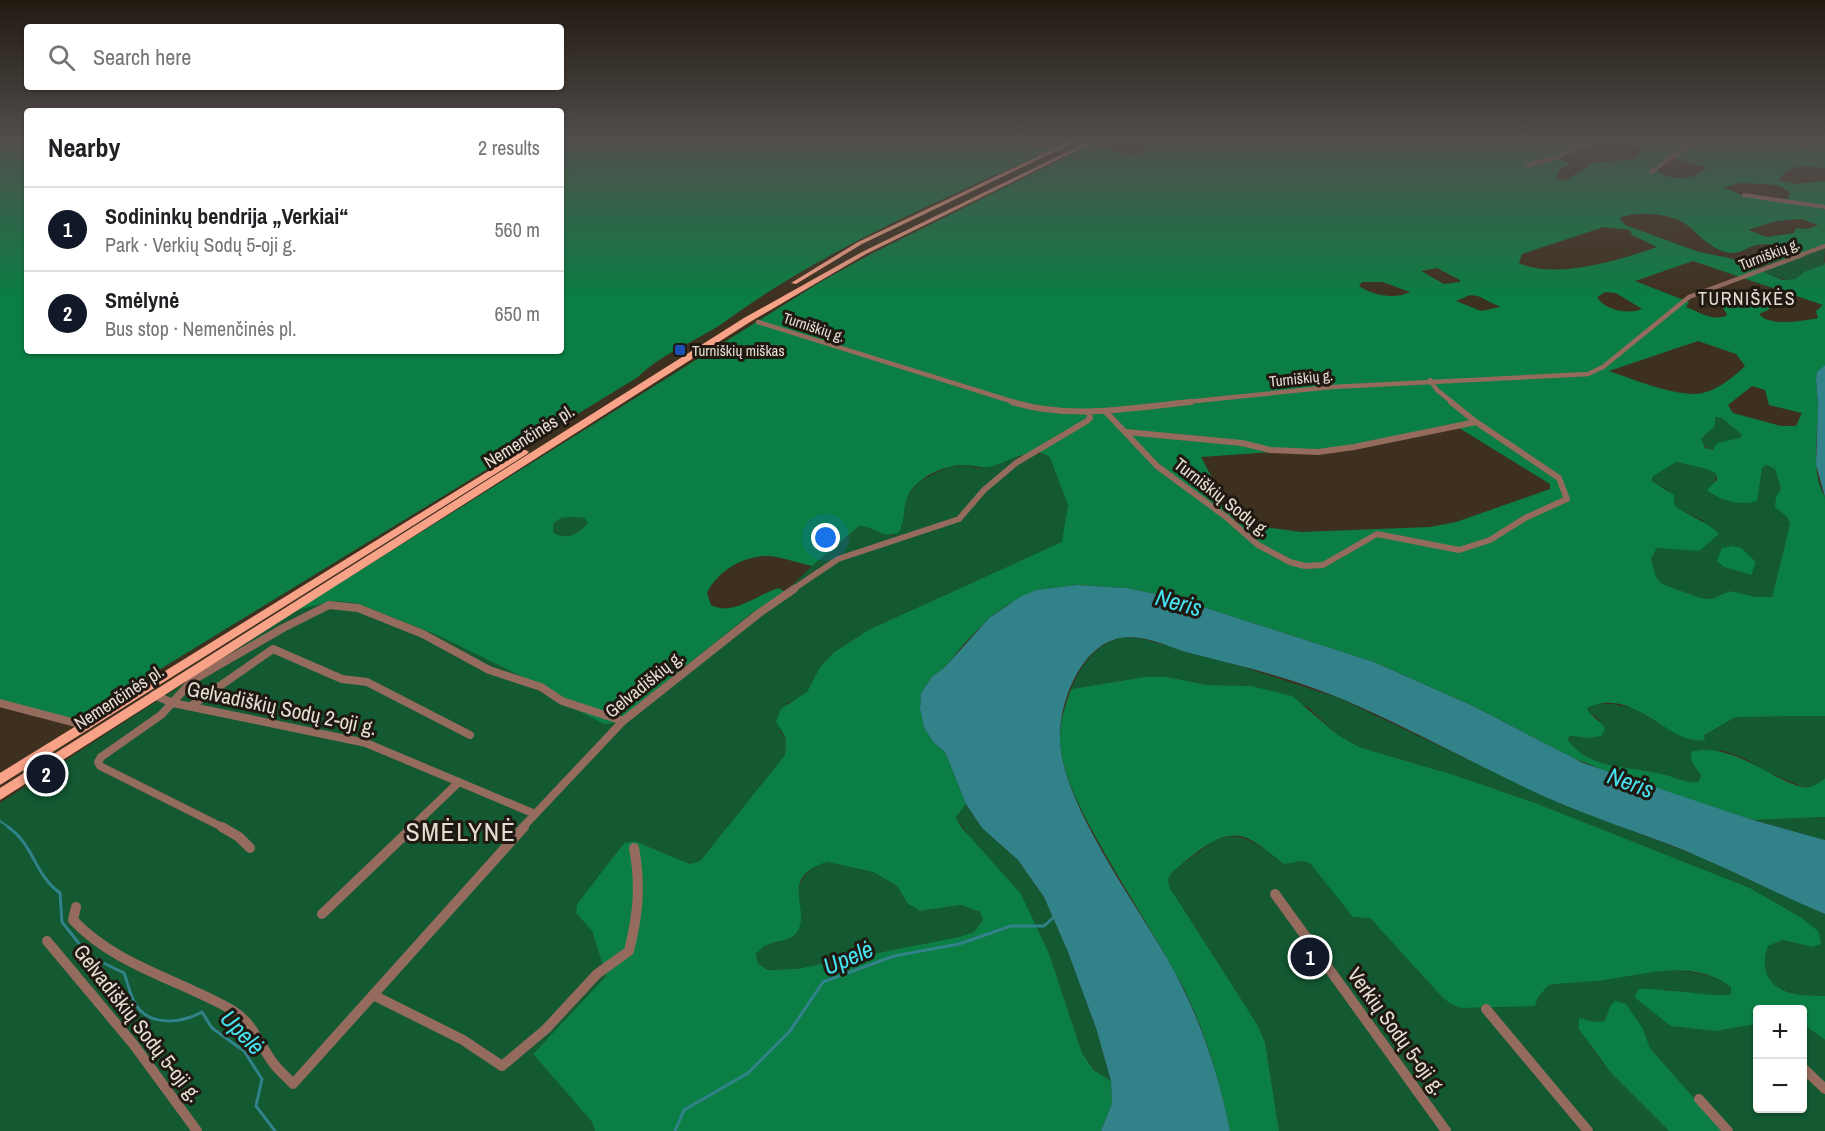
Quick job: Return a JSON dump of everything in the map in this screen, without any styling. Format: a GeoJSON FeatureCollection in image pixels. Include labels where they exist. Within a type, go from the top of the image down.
{"type":"FeatureCollection","features":[{"type":"Feature","properties":{"kind":"main road","name":"Nemenčinės pl."},"geometry":{"type":"LineString","coordinates":[[0,795],[783,291],[860,243],[966,193]]}},
{"type":"Feature","properties":{"kind":"main road","name":"Nemenčinės pl."},"geometry":{"type":"LineString","coordinates":[[0,780],[669,365],[740,324],[757,318],[792,293],[864,253],[987,193]]}},
{"type":"Feature","properties":{"kind":"main road"},"geometry":{"type":"LineString","coordinates":[[783,291],[792,293]]}},
{"type":"Feature","properties":{"kind":"street"},"geometry":{"type":"LineString","coordinates":[[1744,195],[1825,207]]}},
{"type":"Feature","properties":{"kind":"street","name":"Turniškių g."},"geometry":{"type":"LineString","coordinates":[[757,318],[1023,405],[1049,411],[1105,411],[1332,387],[1430,380],[1573,375],[1593,372],[1689,297],[1825,246]]}},
{"type":"Feature","properties":{"kind":"street","name":"Turniškių Sodų g."},"geometry":{"type":"LineString","coordinates":[[1105,411],[1111,420],[1126,432],[1157,466],[1226,517],[1258,545],[1290,562],[1310,567],[1323,565],[1377,534],[1459,550],[1490,540],[1525,518],[1567,499],[1559,478],[1476,422],[1437,390],[1430,380]]}},
{"type":"Feature","properties":{"kind":"street","name":"Gelvadiškių g."},"geometry":{"type":"LineString","coordinates":[[75,907],[73,920],[90,938],[163,978],[234,1011],[243,1018],[274,1064],[293,1084],[535,814],[554,797],[604,738],[623,721],[758,614],[827,565],[838,559],[926,532],[959,519],[984,490],[1016,463],[1087,421],[1090,418],[1089,412]]}},
{"type":"Feature","properties":{"kind":"street"},"geometry":{"type":"LineString","coordinates":[[1126,432],[1242,443],[1270,450],[1318,452],[1476,422]]}},
{"type":"Feature","properties":{"kind":"street"},"geometry":{"type":"LineString","coordinates":[[250,848],[239,837],[210,820],[100,766],[98,762],[101,757],[161,716],[193,680],[329,605],[357,608],[423,634],[489,670],[541,687],[562,701],[623,721]]}},
{"type":"Feature","properties":{"kind":"street"},"geometry":{"type":"LineString","coordinates":[[190,706],[273,649],[342,679],[367,682],[470,735]]}},
{"type":"Feature","properties":{"kind":"street","name":"Gelvadiškių Sodų 2-oji g."},"geometry":{"type":"LineString","coordinates":[[154,696],[173,703],[366,743],[535,814]]}},
{"type":"Feature","properties":{"kind":"street"},"geometry":{"type":"LineString","coordinates":[[0,703],[87,726]]}},
{"type":"Feature","properties":{"kind":"street"},"geometry":{"type":"LineString","coordinates":[[322,914],[459,782]]}},
{"type":"Feature","properties":{"kind":"street"},"geometry":{"type":"LineString","coordinates":[[374,995],[463,1040],[502,1066],[546,1029],[597,974],[629,951],[636,922],[639,876],[634,848]]}},
{"type":"Feature","properties":{"kind":"street","name":"Verkių Sodų 5-oji g."},"geometry":{"type":"LineString","coordinates":[[1275,894],[1446,1131]]}},
{"type":"Feature","properties":{"kind":"street","name":"Gelvadiškių Sodų 5-oji g."},"geometry":{"type":"LineString","coordinates":[[47,940],[134,1045],[197,1131]]}},
{"type":"Feature","properties":{"kind":"street"},"geometry":{"type":"LineString","coordinates":[[1486,1009],[1588,1131]]}},
{"type":"Feature","properties":{"kind":"street"},"geometry":{"type":"LineString","coordinates":[[1807,1071],[1825,1089]]}},
{"type":"Feature","properties":{"kind":"street"},"geometry":{"type":"LineString","coordinates":[[1698,1099],[1728,1131]]}},
{"type":"Feature","properties":{"kind":"green space"},"geometry":{"type":"Polygon","coordinates":[[[0,193],[24,193],[24,354],[564,354],[564,193],[956,193],[896,221],[811,266],[719,326],[659,360],[638,377],[77,720],[0,700],[0,193]]]}},
{"type":"Feature","properties":{"kind":"green space"},"geometry":{"type":"Polygon","coordinates":[[[994,193],[1736,193],[1743,196],[1783,200],[1789,198],[1790,193],[1825,193],[1825,245],[1763,266],[1752,260],[1779,252],[1783,248],[1764,244],[1738,252],[1725,252],[1711,245],[1676,219],[1656,214],[1636,214],[1619,218],[1625,225],[1699,252],[1730,258],[1783,280],[1796,279],[1804,272],[1824,265],[1825,261],[1825,365],[1816,376],[1818,409],[1816,465],[1820,487],[1825,497],[1825,716],[1736,717],[1704,735],[1705,740],[1691,739],[1677,734],[1620,704],[1604,703],[1587,708],[1605,729],[1601,736],[1567,738],[1576,749],[1599,762],[1653,772],[1689,782],[1698,782],[1701,776],[1692,762],[1691,752],[1709,750],[1744,760],[1803,787],[1813,786],[1825,778],[1825,817],[1753,820],[1624,778],[1573,758],[1473,706],[1374,662],[1172,597],[1126,588],[1077,585],[1036,590],[1007,605],[989,618],[945,667],[932,677],[921,693],[920,709],[924,728],[934,743],[945,752],[966,804],[956,817],[962,828],[1021,894],[1050,956],[1082,1053],[1094,1070],[1111,1081],[1112,1103],[1101,1131],[595,1131],[592,1122],[533,1054],[606,976],[592,931],[576,913],[577,904],[624,843],[635,841],[690,864],[700,861],[785,755],[786,739],[776,721],[781,709],[807,692],[820,667],[833,653],[868,630],[1062,542],[1068,505],[1050,458],[1044,454],[1029,453],[989,467],[957,465],[933,473],[919,482],[908,495],[899,532],[889,535],[859,526],[812,566],[765,556],[747,559],[731,567],[711,585],[707,593],[711,605],[728,608],[779,588],[785,592],[749,615],[615,723],[604,724],[573,708],[547,689],[437,635],[356,603],[334,601],[297,610],[822,281],[994,193]],[[1802,219],[1776,221],[1748,230],[1767,237],[1794,233],[1796,228],[1808,229],[1818,225],[1802,219]],[[1604,227],[1522,254],[1519,263],[1534,268],[1569,269],[1606,262],[1657,247],[1632,235],[1630,230],[1604,227]],[[1693,261],[1635,281],[1689,302],[1686,307],[1705,315],[1721,317],[1727,314],[1722,307],[1753,300],[1765,304],[1770,309],[1759,314],[1770,321],[1778,322],[1818,318],[1816,311],[1823,305],[1693,261]],[[1437,268],[1421,271],[1444,284],[1460,282],[1460,280],[1437,268]],[[1362,282],[1359,286],[1370,292],[1391,296],[1410,292],[1383,282],[1362,282]],[[1605,292],[1597,297],[1617,310],[1642,309],[1616,293],[1605,292]],[[1470,295],[1456,301],[1481,311],[1500,307],[1478,296],[1470,295]],[[1698,341],[1609,371],[1664,389],[1696,394],[1716,388],[1745,366],[1736,354],[1698,341]],[[1752,386],[1728,405],[1733,413],[1781,426],[1796,426],[1802,413],[1769,405],[1765,390],[1752,386]],[[1715,417],[1715,426],[1701,439],[1705,448],[1713,450],[1717,443],[1740,438],[1742,435],[1722,418],[1715,417]],[[1456,426],[1332,448],[1201,457],[1236,523],[1301,532],[1430,527],[1456,522],[1550,489],[1550,484],[1456,426]],[[1676,462],[1652,477],[1652,481],[1674,495],[1677,507],[1719,534],[1699,551],[1657,548],[1651,559],[1656,577],[1662,584],[1701,598],[1711,599],[1730,591],[1756,597],[1772,597],[1790,524],[1787,517],[1775,507],[1776,497],[1781,489],[1775,469],[1767,465],[1762,468],[1757,501],[1738,503],[1718,497],[1707,490],[1717,480],[1716,474],[1707,469],[1676,462]],[[572,517],[561,518],[553,524],[553,532],[567,536],[581,530],[588,523],[584,518],[572,517]],[[827,862],[803,876],[799,885],[801,923],[797,932],[787,939],[771,943],[756,953],[758,964],[768,970],[796,969],[959,937],[974,932],[983,920],[980,912],[961,905],[920,911],[908,904],[897,886],[873,872],[827,862]]]}},
{"type":"Feature","properties":{"kind":"green space"},"geometry":{"type":"Polygon","coordinates":[[[1825,245],[1824,265],[1796,279],[1787,280],[1753,269],[1767,266],[1825,245]]]}},
{"type":"Feature","properties":{"kind":"green space"},"geometry":{"type":"Polygon","coordinates":[[[1714,418],[1722,418],[1742,435],[1740,438],[1711,450],[1703,445],[1701,439],[1715,426],[1714,418]]]}},
{"type":"Feature","properties":{"kind":"green space"},"geometry":{"type":"Polygon","coordinates":[[[1029,454],[1043,454],[1050,458],[1068,505],[1063,542],[868,630],[833,653],[820,667],[807,692],[788,703],[780,731],[786,739],[785,755],[700,861],[690,864],[635,841],[624,843],[577,904],[576,913],[592,931],[606,976],[533,1054],[592,1122],[595,1131],[0,1131],[0,803],[297,610],[334,601],[356,603],[437,635],[547,689],[749,615],[785,592],[859,526],[893,536],[902,526],[906,498],[920,481],[948,467],[962,465],[980,468],[1029,454]]]}},
{"type":"Feature","properties":{"kind":"green space"},"geometry":{"type":"Polygon","coordinates":[[[1676,462],[1707,469],[1716,474],[1713,495],[1733,502],[1763,467],[1769,465],[1775,469],[1781,489],[1782,513],[1790,524],[1772,597],[1756,597],[1730,591],[1711,599],[1701,598],[1662,584],[1656,577],[1651,559],[1657,548],[1664,547],[1704,521],[1679,509],[1669,491],[1652,481],[1651,477],[1676,462]],[[1740,548],[1724,567],[1751,575],[1748,557],[1740,548]]]}},
{"type":"Feature","properties":{"kind":"green space"},"geometry":{"type":"Polygon","coordinates":[[[561,518],[584,518],[588,523],[572,535],[563,536],[553,532],[553,524],[561,518]]]}},
{"type":"Feature","properties":{"kind":"green space"},"geometry":{"type":"Polygon","coordinates":[[[1732,546],[1741,548],[1756,562],[1751,575],[1724,567],[1717,561],[1722,548],[1732,546]]]}},
{"type":"Feature","properties":{"kind":"green space"},"geometry":{"type":"Polygon","coordinates":[[[1123,637],[1140,638],[1237,665],[1339,698],[1557,802],[1698,856],[1825,914],[1825,996],[1791,993],[1782,990],[1770,980],[1764,965],[1768,946],[1783,940],[1812,947],[1802,918],[1750,888],[1538,804],[1454,775],[1359,747],[1338,735],[1308,707],[1251,686],[1208,685],[1167,677],[1144,677],[1071,689],[1085,663],[1097,650],[1123,637]]]}},
{"type":"Feature","properties":{"kind":"green space"},"geometry":{"type":"Polygon","coordinates":[[[1144,677],[1167,677],[1208,685],[1251,686],[1292,696],[1338,735],[1359,747],[1454,775],[1538,804],[1750,888],[1802,918],[1819,932],[1821,944],[1812,947],[1783,940],[1768,946],[1765,965],[1770,979],[1782,990],[1801,995],[1825,996],[1825,1040],[1807,1027],[1807,1005],[1753,1005],[1753,1025],[1716,1031],[1671,1026],[1634,997],[1639,989],[1731,995],[1731,987],[1716,978],[1686,971],[1653,972],[1605,980],[1549,985],[1538,997],[1535,1006],[1461,1008],[1442,997],[1370,918],[1353,917],[1310,863],[1302,861],[1284,864],[1252,840],[1231,836],[1204,847],[1172,872],[1168,880],[1170,888],[1257,1024],[1265,1042],[1279,1131],[1230,1131],[1212,1058],[1192,1006],[1174,970],[1109,861],[1069,782],[1062,755],[1060,728],[1071,689],[1144,677]]]}},
{"type":"Feature","properties":{"kind":"green space"},"geometry":{"type":"Polygon","coordinates":[[[1595,704],[1613,704],[1633,708],[1673,732],[1704,735],[1736,717],[1825,716],[1825,778],[1812,787],[1801,786],[1765,771],[1744,758],[1721,750],[1692,762],[1701,776],[1698,782],[1598,762],[1576,749],[1567,738],[1571,736],[1587,738],[1600,720],[1589,712],[1587,707],[1595,704]]]}},
{"type":"Feature","properties":{"kind":"green space"},"geometry":{"type":"Polygon","coordinates":[[[966,804],[982,828],[1018,860],[1044,897],[1068,952],[1096,1028],[1111,1081],[1095,1070],[1082,1053],[1050,956],[956,817],[966,804]]]}},
{"type":"Feature","properties":{"kind":"green space"},"geometry":{"type":"Polygon","coordinates":[[[1825,817],[1825,840],[1753,820],[1825,817]]]}},
{"type":"Feature","properties":{"kind":"green space"},"geometry":{"type":"Polygon","coordinates":[[[1229,836],[1237,837],[1252,841],[1284,864],[1302,861],[1311,863],[1370,918],[1442,997],[1538,997],[1549,985],[1643,971],[1692,972],[1713,977],[1731,987],[1732,995],[1711,996],[1663,989],[1716,1031],[1753,1025],[1753,1113],[1807,1113],[1807,1027],[1825,1040],[1825,1131],[1723,1131],[1650,1048],[1643,1029],[1610,1006],[1606,1021],[1596,1022],[1579,1018],[1591,1047],[1610,1072],[1669,1131],[1279,1131],[1265,1042],[1257,1024],[1170,888],[1168,880],[1172,872],[1215,840],[1229,836]]]}},
{"type":"Feature","properties":{"kind":"green space"},"geometry":{"type":"Polygon","coordinates":[[[827,862],[873,872],[897,886],[908,904],[920,911],[961,905],[980,912],[983,920],[974,932],[959,937],[796,969],[768,970],[758,964],[756,953],[766,945],[791,938],[800,919],[799,887],[809,871],[827,862]]]}},
{"type":"Feature","properties":{"kind":"green space"},"geometry":{"type":"Polygon","coordinates":[[[1615,1001],[1626,1004],[1643,1029],[1650,1048],[1723,1131],[1669,1131],[1610,1072],[1579,1029],[1579,1018],[1596,1022],[1605,1021],[1610,1006],[1615,1001]]]}},
{"type":"Feature","properties":{"kind":"water"},"geometry":{"type":"Polygon","coordinates":[[[1825,365],[1825,497],[1816,465],[1818,405],[1816,379],[1817,372],[1825,365]]]}},
{"type":"Feature","properties":{"kind":"water","name":"Neris"},"geometry":{"type":"Polygon","coordinates":[[[1077,585],[1126,588],[1172,597],[1374,662],[1473,706],[1583,763],[1753,820],[1825,840],[1825,914],[1686,851],[1557,802],[1369,711],[1323,692],[1286,679],[1146,639],[1120,638],[1106,643],[1094,652],[1083,664],[1075,678],[1063,710],[1061,725],[1060,740],[1064,765],[1086,822],[1167,958],[1188,999],[1213,1064],[1230,1131],[1101,1131],[1112,1103],[1111,1081],[1096,1028],[1068,952],[1044,897],[1018,860],[982,828],[966,804],[945,752],[934,743],[924,728],[920,709],[921,693],[932,677],[945,667],[989,618],[1020,597],[1036,590],[1077,585]]]}},
{"type":"Feature","properties":{"kind":"waterway","name":"Upelė"},"geometry":{"type":"LineString","coordinates":[[0,821],[10,828]]}},
{"type":"Feature","properties":{"kind":"waterway","name":"Upelė"},"geometry":{"type":"LineString","coordinates":[[8,827],[17,834],[44,877],[60,893],[62,922],[89,956],[124,973],[134,1001],[142,1012],[149,1017],[167,1021],[185,1019],[202,1012],[212,1028],[244,1051],[262,1079],[256,1106],[275,1131]]}},
{"type":"Feature","properties":{"kind":"waterway","name":"Upelė"},"geometry":{"type":"LineString","coordinates":[[675,1131],[684,1110],[748,1073],[790,1031],[823,982],[894,956],[959,944],[1011,926],[1044,926],[1054,917]]}},
{"type":"Feature","properties":{"kind":"place","name":"Turniškių miškas"},"geometry":{"type":"Point","coordinates":[680,350]}},
{"type":"Feature","properties":{"kind":"place","name":"Smėlynė"},"geometry":{"type":"Point","coordinates":[46,774]}},
{"type":"Feature","properties":{"kind":"place","name":"Sodininkų bendrija „Verkiai“"},"geometry":{"type":"Point","coordinates":[1310,957]}},
{"type":"Feature","properties":{"kind":"district","name":"TURNIŠKĖS"},"geometry":{"type":"Point","coordinates":[1747,298]}},
{"type":"Feature","properties":{"kind":"district","name":"SMĖLYNĖ"},"geometry":{"type":"Point","coordinates":[461,831]}}]}
